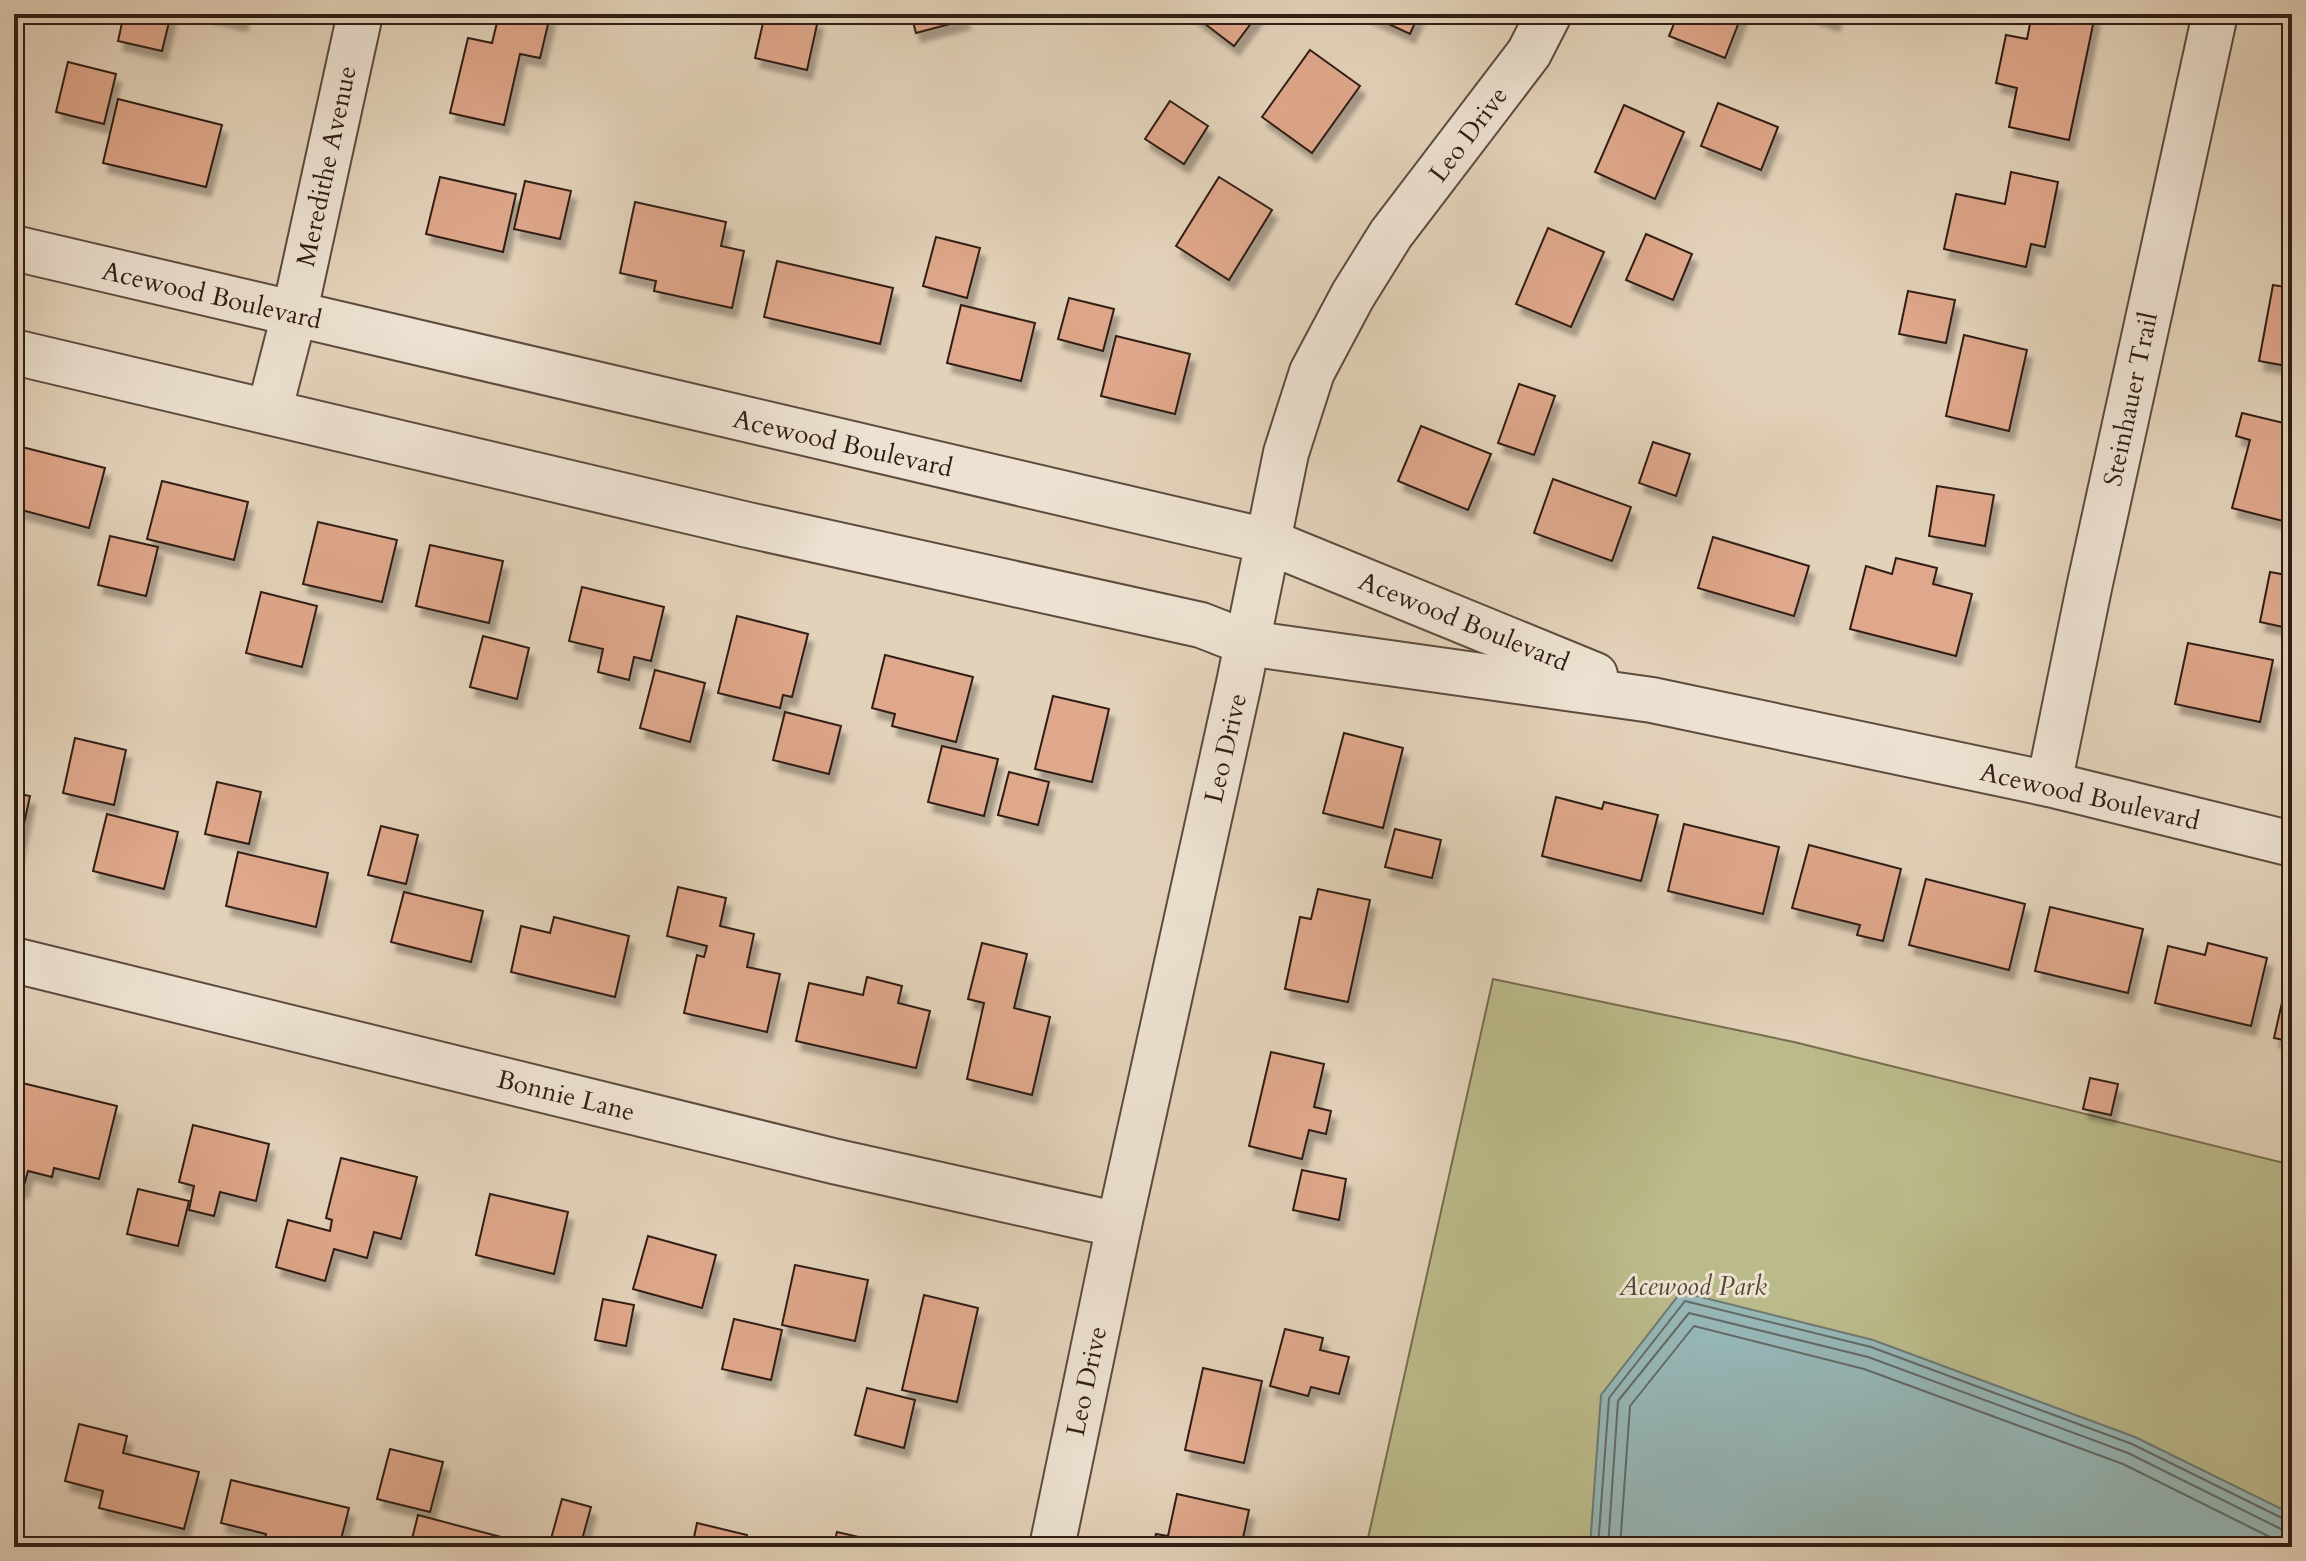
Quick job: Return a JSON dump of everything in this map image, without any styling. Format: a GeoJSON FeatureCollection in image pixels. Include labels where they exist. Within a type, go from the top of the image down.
{"type":"FeatureCollection","features":[{"type":"Feature","properties":{"kind":"street","name":"Meredithe Avenue"},"geometry":{"type":"LineString","coordinates":[[269,412],[294,315],[360,14]]}},
{"type":"Feature","properties":{"kind":"street","name":"Leo Drive"},"geometry":{"type":"LineString","coordinates":[[1052,1547],[1286,453],[1312,372],[1353,295],[1391,234],[1529,53],[1549,14]]}},
{"type":"Feature","properties":{"kind":"street","name":"Steinhauer Trail"},"geometry":{"type":"LineString","coordinates":[[2049,784],[2215,14]]}},
{"type":"Feature","properties":{"kind":"street","name":"Acewood Boulevard"},"geometry":{"type":"LineString","coordinates":[[14,248],[1267,541],[1652,700]]}},
{"type":"Feature","properties":{"kind":"street","name":"Acewood Boulevard"},"geometry":{"type":"LineString","coordinates":[[14,352],[748,525],[1201,625],[1247,643],[1652,700],[2049,784],[2292,844]]}},
{"type":"Feature","properties":{"kind":"street","name":"Bonnie Lane"},"geometry":{"type":"LineString","coordinates":[[14,960],[833,1161],[1119,1225]]}},
{"type":"Feature","properties":{"kind":"green space","name":"Acewood Park"},"geometry":{"type":"Polygon","coordinates":[[[1493,979],[1794,1042],[2292,1165],[2292,1547],[1366,1547],[1493,979]]]}},
{"type":"Feature","properties":{"kind":"water"},"geometry":{"type":"Polygon","coordinates":[[[1681,1292],[1873,1340],[2135,1437],[2292,1514],[2292,1547],[1590,1547],[1601,1395],[1681,1292]]]}},
{"type":"Feature","properties":{"kind":"building"},"geometry":{"type":"Polygon","coordinates":[[[124,14],[171,14],[162,51],[118,41],[124,14]]]}},
{"type":"Feature","properties":{"kind":"building"},"geometry":{"type":"Polygon","coordinates":[[[208,14],[244,14],[242,22],[208,14]]]}},
{"type":"Feature","properties":{"kind":"building"},"geometry":{"type":"Polygon","coordinates":[[[499,14],[550,16],[540,58],[520,54],[504,125],[450,113],[468,38],[492,43],[499,14]]]}},
{"type":"Feature","properties":{"kind":"building"},"geometry":{"type":"Polygon","coordinates":[[[765,14],[792,14],[818,20],[807,70],[755,58],[765,14]]]}},
{"type":"Feature","properties":{"kind":"building"},"geometry":{"type":"Polygon","coordinates":[[[911,14],[963,14],[965,20],[916,33],[911,14]]]}},
{"type":"Feature","properties":{"kind":"building"},"geometry":{"type":"Polygon","coordinates":[[[1192,14],[1258,14],[1234,46],[1192,14]]]}},
{"type":"Feature","properties":{"kind":"building"},"geometry":{"type":"Polygon","coordinates":[[[1367,14],[1419,14],[1410,34],[1367,14]]]}},
{"type":"Feature","properties":{"kind":"building"},"geometry":{"type":"Polygon","coordinates":[[[1678,14],[1742,14],[1725,58],[1669,36],[1678,14]]]}},
{"type":"Feature","properties":{"kind":"building"},"geometry":{"type":"Polygon","coordinates":[[[1811,14],[1837,14],[1834,22],[1811,14]]]}},
{"type":"Feature","properties":{"kind":"building"},"geometry":{"type":"Polygon","coordinates":[[[2032,14],[2095,15],[2069,140],[2009,127],[2017,88],[1996,83],[2006,35],[2027,39],[2032,14]]]}},
{"type":"Feature","properties":{"kind":"building"},"geometry":{"type":"Polygon","coordinates":[[[1310,50],[1360,86],[1312,153],[1262,117],[1310,50]]]}},
{"type":"Feature","properties":{"kind":"building"},"geometry":{"type":"Polygon","coordinates":[[[68,62],[116,74],[104,124],[56,112],[68,62]]]}},
{"type":"Feature","properties":{"kind":"building"},"geometry":{"type":"Polygon","coordinates":[[[118,99],[222,125],[206,187],[103,163],[118,99]]]}},
{"type":"Feature","properties":{"kind":"building"},"geometry":{"type":"Polygon","coordinates":[[[1170,101],[1208,126],[1184,164],[1145,139],[1170,101]]]}},
{"type":"Feature","properties":{"kind":"building"},"geometry":{"type":"Polygon","coordinates":[[[1718,103],[1778,127],[1761,170],[1701,146],[1718,103]]]}},
{"type":"Feature","properties":{"kind":"building"},"geometry":{"type":"Polygon","coordinates":[[[1624,105],[1684,132],[1655,199],[1595,172],[1624,105]]]}},
{"type":"Feature","properties":{"kind":"building"},"geometry":{"type":"Polygon","coordinates":[[[2011,172],[2058,182],[2045,247],[2031,244],[2026,267],[1944,249],[1956,194],[2005,204],[2011,172]]]}},
{"type":"Feature","properties":{"kind":"building"},"geometry":{"type":"Polygon","coordinates":[[[440,177],[516,194],[503,252],[426,234],[440,177]]]}},
{"type":"Feature","properties":{"kind":"building"},"geometry":{"type":"Polygon","coordinates":[[[1219,177],[1272,210],[1229,280],[1176,246],[1219,177]]]}},
{"type":"Feature","properties":{"kind":"building"},"geometry":{"type":"Polygon","coordinates":[[[525,181],[571,191],[560,239],[514,229],[525,181]]]}},
{"type":"Feature","properties":{"kind":"building"},"geometry":{"type":"Polygon","coordinates":[[[635,202],[726,222],[721,246],[744,251],[732,308],[654,291],[656,281],[620,273],[635,202]]]}},
{"type":"Feature","properties":{"kind":"building"},"geometry":{"type":"Polygon","coordinates":[[[1548,228],[1604,252],[1571,327],[1516,304],[1548,228]]]}},
{"type":"Feature","properties":{"kind":"building"},"geometry":{"type":"Polygon","coordinates":[[[1646,234],[1692,254],[1673,300],[1626,280],[1646,234]]]}},
{"type":"Feature","properties":{"kind":"building"},"geometry":{"type":"Polygon","coordinates":[[[936,237],[980,248],[967,298],[923,286],[936,237]]]}},
{"type":"Feature","properties":{"kind":"building"},"geometry":{"type":"Polygon","coordinates":[[[777,261],[893,288],[880,344],[764,317],[777,261]]]}},
{"type":"Feature","properties":{"kind":"building"},"geometry":{"type":"Polygon","coordinates":[[[2273,285],[2292,288],[2292,367],[2259,361],[2273,285]]]}},
{"type":"Feature","properties":{"kind":"building"},"geometry":{"type":"Polygon","coordinates":[[[1908,291],[1955,300],[1946,343],[1899,334],[1908,291]]]}},
{"type":"Feature","properties":{"kind":"building"},"geometry":{"type":"Polygon","coordinates":[[[1069,298],[1114,309],[1103,351],[1058,339],[1069,298]]]}},
{"type":"Feature","properties":{"kind":"building"},"geometry":{"type":"Polygon","coordinates":[[[961,305],[1035,323],[1021,381],[947,363],[961,305]]]}},
{"type":"Feature","properties":{"kind":"building"},"geometry":{"type":"Polygon","coordinates":[[[1964,335],[2027,350],[2009,431],[1946,416],[1964,335]]]}},
{"type":"Feature","properties":{"kind":"building"},"geometry":{"type":"Polygon","coordinates":[[[1116,336],[1190,354],[1175,414],[1101,396],[1116,336]]]}},
{"type":"Feature","properties":{"kind":"building"},"geometry":{"type":"Polygon","coordinates":[[[1519,384],[1555,396],[1534,455],[1498,443],[1519,384]]]}},
{"type":"Feature","properties":{"kind":"building"},"geometry":{"type":"Polygon","coordinates":[[[2242,413],[2292,425],[2291,523],[2232,508],[2250,440],[2236,436],[2242,413]]]}},
{"type":"Feature","properties":{"kind":"building"},"geometry":{"type":"Polygon","coordinates":[[[1421,426],[1491,454],[1468,510],[1398,481],[1421,426]]]}},
{"type":"Feature","properties":{"kind":"building"},"geometry":{"type":"Polygon","coordinates":[[[1653,442],[1690,454],[1676,496],[1639,483],[1653,442]]]}},
{"type":"Feature","properties":{"kind":"building"},"geometry":{"type":"Polygon","coordinates":[[[14,445],[105,468],[89,528],[14,508],[14,445]]]}},
{"type":"Feature","properties":{"kind":"building"},"geometry":{"type":"Polygon","coordinates":[[[1553,479],[1631,507],[1612,561],[1534,533],[1553,479]]]}},
{"type":"Feature","properties":{"kind":"building"},"geometry":{"type":"Polygon","coordinates":[[[162,481],[248,502],[234,560],[147,539],[162,481]]]}},
{"type":"Feature","properties":{"kind":"building"},"geometry":{"type":"Polygon","coordinates":[[[1937,486],[1994,495],[1985,546],[1929,536],[1937,486]]]}},
{"type":"Feature","properties":{"kind":"building"},"geometry":{"type":"Polygon","coordinates":[[[318,522],[397,540],[382,602],[303,584],[318,522]]]}},
{"type":"Feature","properties":{"kind":"building"},"geometry":{"type":"Polygon","coordinates":[[[110,536],[158,547],[146,596],[98,585],[110,536]]]}},
{"type":"Feature","properties":{"kind":"building"},"geometry":{"type":"Polygon","coordinates":[[[1713,537],[1809,566],[1794,616],[1698,588],[1713,537]]]}},
{"type":"Feature","properties":{"kind":"building"},"geometry":{"type":"Polygon","coordinates":[[[430,545],[503,561],[489,623],[416,606],[430,545]]]}},
{"type":"Feature","properties":{"kind":"building"},"geometry":{"type":"Polygon","coordinates":[[[1896,558],[1937,568],[1933,584],[1972,594],[1956,656],[1850,629],[1866,566],[1892,574],[1896,558]]]}},
{"type":"Feature","properties":{"kind":"building"},"geometry":{"type":"Polygon","coordinates":[[[2270,572],[2292,576],[2292,629],[2260,622],[2270,572]]]}},
{"type":"Feature","properties":{"kind":"building"},"geometry":{"type":"Polygon","coordinates":[[[582,587],[664,607],[651,661],[634,657],[629,680],[598,672],[603,649],[569,641],[582,587]]]}},
{"type":"Feature","properties":{"kind":"building"},"geometry":{"type":"Polygon","coordinates":[[[261,592],[317,606],[302,667],[246,653],[261,592]]]}},
{"type":"Feature","properties":{"kind":"building"},"geometry":{"type":"Polygon","coordinates":[[[737,616],[808,634],[792,697],[783,695],[780,708],[718,693],[737,616]]]}},
{"type":"Feature","properties":{"kind":"building"},"geometry":{"type":"Polygon","coordinates":[[[483,636],[529,648],[517,699],[470,687],[483,636]]]}},
{"type":"Feature","properties":{"kind":"building"},"geometry":{"type":"Polygon","coordinates":[[[2188,643],[2273,660],[2260,722],[2175,704],[2188,643]]]}},
{"type":"Feature","properties":{"kind":"building"},"geometry":{"type":"Polygon","coordinates":[[[885,655],[973,677],[956,742],[892,726],[895,714],[872,708],[885,655]]]}},
{"type":"Feature","properties":{"kind":"building"},"geometry":{"type":"Polygon","coordinates":[[[655,670],[705,683],[690,742],[640,728],[655,670]]]}},
{"type":"Feature","properties":{"kind":"building"},"geometry":{"type":"Polygon","coordinates":[[[1053,696],[1109,709],[1092,782],[1035,769],[1053,696]]]}},
{"type":"Feature","properties":{"kind":"building"},"geometry":{"type":"Polygon","coordinates":[[[785,712],[841,726],[829,774],[773,760],[785,712]]]}},
{"type":"Feature","properties":{"kind":"building"},"geometry":{"type":"Polygon","coordinates":[[[1344,733],[1403,748],[1383,828],[1323,813],[1344,733]]]}},
{"type":"Feature","properties":{"kind":"building"},"geometry":{"type":"Polygon","coordinates":[[[75,738],[126,750],[114,805],[63,793],[75,738]]]}},
{"type":"Feature","properties":{"kind":"building"},"geometry":{"type":"Polygon","coordinates":[[[942,746],[998,759],[984,816],[928,802],[942,746]]]}},
{"type":"Feature","properties":{"kind":"building"},"geometry":{"type":"Polygon","coordinates":[[[1009,772],[1049,782],[1038,825],[998,815],[1009,772]]]}},
{"type":"Feature","properties":{"kind":"building"},"geometry":{"type":"Polygon","coordinates":[[[217,782],[261,792],[249,844],[205,834],[217,782]]]}},
{"type":"Feature","properties":{"kind":"building"},"geometry":{"type":"Polygon","coordinates":[[[14,793],[30,796],[17,856],[14,856],[14,793]]]}},
{"type":"Feature","properties":{"kind":"building"},"geometry":{"type":"Polygon","coordinates":[[[1556,797],[1602,809],[1604,802],[1658,815],[1641,881],[1542,856],[1556,797]]]}},
{"type":"Feature","properties":{"kind":"building"},"geometry":{"type":"Polygon","coordinates":[[[107,814],[178,832],[164,889],[93,871],[107,814]]]}},
{"type":"Feature","properties":{"kind":"building"},"geometry":{"type":"Polygon","coordinates":[[[1684,824],[1779,847],[1763,914],[1668,891],[1684,824]]]}},
{"type":"Feature","properties":{"kind":"building"},"geometry":{"type":"Polygon","coordinates":[[[381,826],[418,835],[406,884],[368,875],[381,826]]]}},
{"type":"Feature","properties":{"kind":"building"},"geometry":{"type":"Polygon","coordinates":[[[1395,829],[1441,840],[1432,878],[1385,867],[1395,829]]]}},
{"type":"Feature","properties":{"kind":"building"},"geometry":{"type":"Polygon","coordinates":[[[1809,845],[1901,869],[1883,941],[1857,935],[1860,925],[1792,908],[1809,845]]]}},
{"type":"Feature","properties":{"kind":"building"},"geometry":{"type":"Polygon","coordinates":[[[238,852],[328,873],[316,927],[226,906],[238,852]]]}},
{"type":"Feature","properties":{"kind":"building"},"geometry":{"type":"Polygon","coordinates":[[[1926,879],[2025,904],[2009,970],[1909,945],[1926,879]]]}},
{"type":"Feature","properties":{"kind":"building"},"geometry":{"type":"Polygon","coordinates":[[[678,887],[726,898],[720,926],[754,934],[747,967],[780,974],[767,1032],[684,1013],[697,955],[704,957],[707,946],[667,936],[678,887]]]}},
{"type":"Feature","properties":{"kind":"building"},"geometry":{"type":"Polygon","coordinates":[[[1318,889],[1370,900],[1348,1002],[1285,989],[1300,917],[1311,919],[1318,889]]]}},
{"type":"Feature","properties":{"kind":"building"},"geometry":{"type":"Polygon","coordinates":[[[404,892],[483,911],[471,962],[391,942],[404,892]]]}},
{"type":"Feature","properties":{"kind":"building"},"geometry":{"type":"Polygon","coordinates":[[[2050,907],[2143,929],[2128,993],[2035,971],[2050,907]]]}},
{"type":"Feature","properties":{"kind":"building"},"geometry":{"type":"Polygon","coordinates":[[[554,917],[629,936],[615,997],[511,972],[521,926],[550,933],[554,917]]]}},
{"type":"Feature","properties":{"kind":"building"},"geometry":{"type":"Polygon","coordinates":[[[982,943],[1027,954],[1014,1008],[1050,1017],[1032,1095],[967,1079],[984,1003],[968,999],[982,943]]]}},
{"type":"Feature","properties":{"kind":"building"},"geometry":{"type":"Polygon","coordinates":[[[2208,943],[2267,958],[2251,1026],[2155,1003],[2168,946],[2205,955],[2208,943]]]}},
{"type":"Feature","properties":{"kind":"building"},"geometry":{"type":"Polygon","coordinates":[[[2292,967],[2292,1042],[2274,1038],[2292,967]]]}},
{"type":"Feature","properties":{"kind":"building"},"geometry":{"type":"Polygon","coordinates":[[[867,977],[902,986],[898,1003],[930,1011],[916,1068],[796,1041],[809,983],[863,995],[867,977]]]}},
{"type":"Feature","properties":{"kind":"building"},"geometry":{"type":"Polygon","coordinates":[[[1271,1052],[1324,1064],[1314,1107],[1331,1111],[1326,1134],[1309,1130],[1302,1159],[1249,1146],[1271,1052]]]}},
{"type":"Feature","properties":{"kind":"building"},"geometry":{"type":"Polygon","coordinates":[[[2090,1078],[2118,1084],[2111,1115],[2083,1109],[2090,1078]]]}},
{"type":"Feature","properties":{"kind":"building"},"geometry":{"type":"Polygon","coordinates":[[[14,1081],[117,1106],[99,1179],[54,1168],[52,1177],[28,1171],[23,1189],[14,1187],[14,1081]]]}},
{"type":"Feature","properties":{"kind":"building"},"geometry":{"type":"Polygon","coordinates":[[[193,1125],[269,1144],[256,1201],[220,1192],[214,1216],[189,1210],[194,1186],[179,1182],[193,1125]]]}},
{"type":"Feature","properties":{"kind":"building"},"geometry":{"type":"Polygon","coordinates":[[[341,1158],[417,1177],[401,1239],[374,1232],[367,1258],[334,1249],[325,1281],[276,1267],[288,1220],[330,1231],[332,1220],[326,1218],[341,1158]]]}},
{"type":"Feature","properties":{"kind":"building"},"geometry":{"type":"Polygon","coordinates":[[[1302,1170],[1346,1179],[1339,1220],[1293,1210],[1302,1170]]]}},
{"type":"Feature","properties":{"kind":"building"},"geometry":{"type":"Polygon","coordinates":[[[138,1189],[189,1201],[178,1246],[127,1234],[138,1189]]]}},
{"type":"Feature","properties":{"kind":"building"},"geometry":{"type":"Polygon","coordinates":[[[490,1194],[568,1212],[554,1274],[476,1255],[490,1194]]]}},
{"type":"Feature","properties":{"kind":"building"},"geometry":{"type":"Polygon","coordinates":[[[648,1236],[716,1255],[702,1308],[633,1289],[648,1236]]]}},
{"type":"Feature","properties":{"kind":"building"},"geometry":{"type":"Polygon","coordinates":[[[795,1265],[868,1280],[855,1341],[782,1325],[795,1265]]]}},
{"type":"Feature","properties":{"kind":"building"},"geometry":{"type":"Polygon","coordinates":[[[924,1295],[978,1308],[957,1402],[902,1390],[924,1295]]]}},
{"type":"Feature","properties":{"kind":"building"},"geometry":{"type":"Polygon","coordinates":[[[603,1299],[634,1305],[626,1346],[595,1340],[603,1299]]]}},
{"type":"Feature","properties":{"kind":"building"},"geometry":{"type":"Polygon","coordinates":[[[734,1319],[782,1330],[771,1380],[722,1369],[734,1319]]]}},
{"type":"Feature","properties":{"kind":"building"},"geometry":{"type":"Polygon","coordinates":[[[1285,1329],[1323,1338],[1320,1350],[1349,1357],[1339,1394],[1311,1387],[1308,1396],[1270,1386],[1285,1329]]]}},
{"type":"Feature","properties":{"kind":"building"},"geometry":{"type":"Polygon","coordinates":[[[1203,1368],[1262,1381],[1244,1463],[1185,1450],[1203,1368]]]}},
{"type":"Feature","properties":{"kind":"building"},"geometry":{"type":"Polygon","coordinates":[[[867,1388],[915,1400],[904,1448],[855,1435],[867,1388]]]}},
{"type":"Feature","properties":{"kind":"building"},"geometry":{"type":"Polygon","coordinates":[[[79,1424],[127,1436],[123,1453],[199,1472],[184,1529],[99,1508],[103,1491],[65,1481],[79,1424]]]}},
{"type":"Feature","properties":{"kind":"building"},"geometry":{"type":"Polygon","coordinates":[[[390,1449],[443,1462],[430,1512],[377,1499],[390,1449]]]}},
{"type":"Feature","properties":{"kind":"building"},"geometry":{"type":"Polygon","coordinates":[[[231,1480],[349,1508],[339,1547],[264,1547],[266,1534],[221,1523],[231,1480]]]}},
{"type":"Feature","properties":{"kind":"building"},"geometry":{"type":"Polygon","coordinates":[[[1177,1494],[1249,1510],[1241,1547],[1153,1547],[1156,1534],[1168,1536],[1177,1494]]]}},
{"type":"Feature","properties":{"kind":"building"},"geometry":{"type":"Polygon","coordinates":[[[562,1499],[591,1507],[580,1547],[549,1546],[562,1499]]]}},
{"type":"Feature","properties":{"kind":"building"},"geometry":{"type":"Polygon","coordinates":[[[418,1515],[501,1537],[498,1547],[410,1547],[418,1515]]]}},
{"type":"Feature","properties":{"kind":"building"},"geometry":{"type":"Polygon","coordinates":[[[697,1523],[747,1535],[744,1547],[692,1547],[697,1523]]]}},
{"type":"Feature","properties":{"kind":"building"},"geometry":{"type":"Polygon","coordinates":[[[837,1532],[885,1543],[884,1547],[833,1547],[837,1532]]]}}]}
